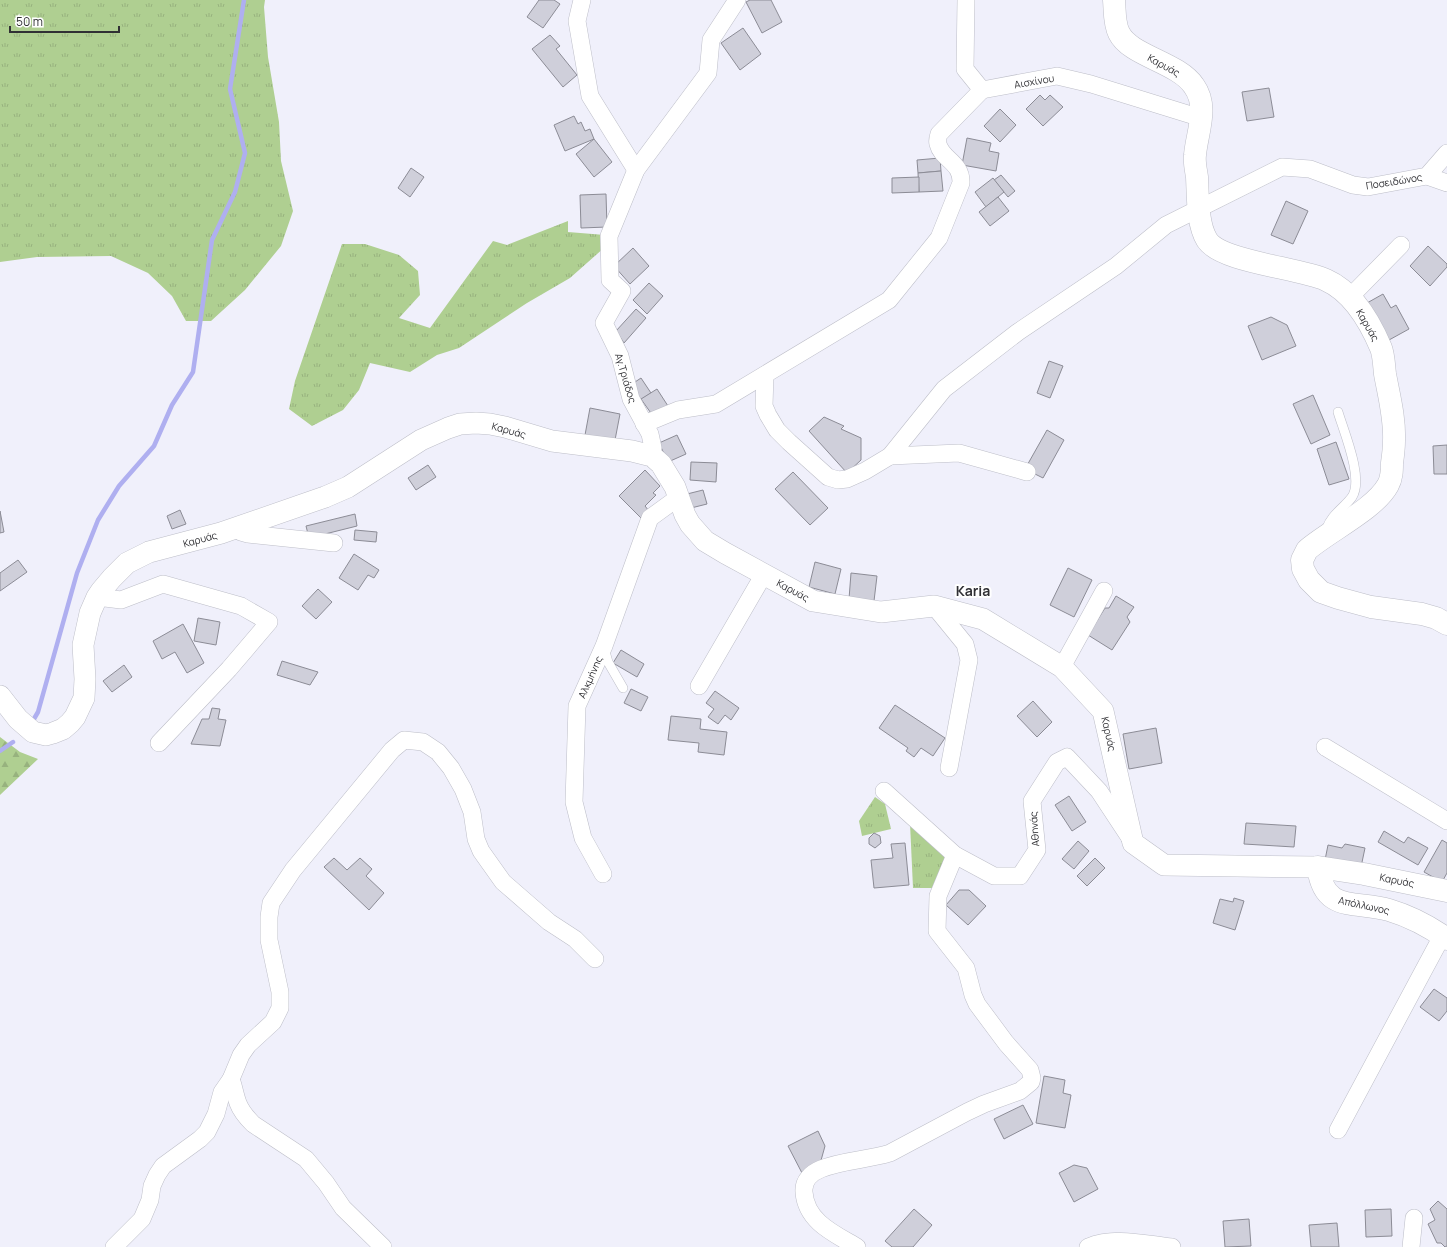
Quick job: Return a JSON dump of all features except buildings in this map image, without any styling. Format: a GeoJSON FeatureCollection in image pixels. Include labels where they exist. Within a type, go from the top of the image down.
{"type":"FeatureCollection","features":[{"type":"Feature","properties":{"kind":"main road","name":"Καρυάς"},"geometry":{"type":"LineString","coordinates":[[1114,0],[1116,27],[1120,35],[1140,52],[1173,68],[1186,77],[1194,85],[1200,97],[1202,118],[1195,156],[1199,208],[1205,235],[1209,242],[1239,258],[1328,280],[1349,298],[1361,311],[1373,331],[1382,351],[1394,441],[1390,481],[1388,486],[1367,508],[1307,550],[1302,560],[1306,574],[1317,589],[1329,596],[1371,607],[1422,614],[1436,618],[1447,624]]}},
{"type":"Feature","properties":{"kind":"main road","name":"Καρυάς"},"geometry":{"type":"LineString","coordinates":[[1318,867],[1447,890]]}},
{"type":"Feature","properties":{"kind":"main road","name":"Απόλλωνος"},"geometry":{"type":"LineString","coordinates":[[1318,867],[1319,876],[1324,888],[1329,895],[1335,899],[1346,903],[1386,909],[1400,913],[1445,938]]}},
{"type":"Feature","properties":{"kind":"street"},"geometry":{"type":"LineString","coordinates":[[582,0],[577,21],[590,96],[636,170],[708,73],[711,40],[737,0]]}},
{"type":"Feature","properties":{"kind":"street"},"geometry":{"type":"LineString","coordinates":[[644,424],[678,410],[716,404],[889,300],[933,247],[939,238],[961,183],[962,175],[943,152],[938,143],[939,134],[982,90],[965,69],[966,0]]}},
{"type":"Feature","properties":{"kind":"street","name":"Αισχίνου"},"geometry":{"type":"LineString","coordinates":[[982,90],[1057,76],[1091,84],[1202,118]]}},
{"type":"Feature","properties":{"kind":"street","name":"Ποσειδώνος"},"geometry":{"type":"LineString","coordinates":[[890,456],[944,389],[1018,332],[1116,266],[1166,226],[1199,208],[1282,167],[1310,169],[1354,185],[1368,187],[1427,176],[1447,153]]}},
{"type":"Feature","properties":{"kind":"street","name":"Αγ.Τριάδος"},"geometry":{"type":"LineString","coordinates":[[636,170],[609,236],[610,280],[622,291],[604,323],[620,356],[628,392],[635,408],[650,434],[652,442],[652,456]]}},
{"type":"Feature","properties":{"kind":"street"},"geometry":{"type":"LineString","coordinates":[[1427,176],[1447,184]]}},
{"type":"Feature","properties":{"kind":"street"},"geometry":{"type":"LineString","coordinates":[[1349,298],[1401,245]]}},
{"type":"Feature","properties":{"kind":"street"},"geometry":{"type":"LineString","coordinates":[[765,375],[764,406],[773,424],[789,442],[828,477],[838,480],[847,479],[865,471],[890,456],[959,453],[1027,472]]}},
{"type":"Feature","properties":{"kind":"street","name":"Καρυάς"},"geometry":{"type":"LineString","coordinates":[[0,696],[18,719],[35,733],[53,734],[63,729],[70,723],[78,712],[84,698],[84,638],[90,613],[97,597],[120,570],[134,558],[149,552],[235,528],[338,492],[421,440],[460,424],[476,423],[498,426],[552,441],[632,451],[652,456],[661,464],[675,487],[684,515],[705,541],[725,554],[813,601],[881,612],[934,606],[983,619],[1062,667],[1104,711],[1133,843],[1164,865],[1318,867]]}},
{"type":"Feature","properties":{"kind":"street","name":"Αλκμήνης"},"geometry":{"type":"LineString","coordinates":[[602,874],[583,838],[574,802],[577,706],[604,646],[650,518],[679,497]]}},
{"type":"Feature","properties":{"kind":"street"},"geometry":{"type":"LineString","coordinates":[[235,528],[248,534],[334,543]]}},
{"type":"Feature","properties":{"kind":"street"},"geometry":{"type":"LineString","coordinates":[[699,686],[764,574]]}},
{"type":"Feature","properties":{"kind":"street"},"geometry":{"type":"LineString","coordinates":[[97,597],[121,600],[163,584],[241,606],[269,622],[229,670],[159,743]]}},
{"type":"Feature","properties":{"kind":"street"},"geometry":{"type":"LineString","coordinates":[[1062,667],[1104,591]]}},
{"type":"Feature","properties":{"kind":"street"},"geometry":{"type":"LineString","coordinates":[[934,606],[965,644],[969,660],[949,768]]}},
{"type":"Feature","properties":{"kind":"street"},"geometry":{"type":"LineString","coordinates":[[114,1247],[142,1219],[150,1200],[152,1186],[163,1166],[200,1139],[207,1132],[216,1114],[222,1092],[231,1079],[241,1055],[248,1045],[273,1022],[280,1008],[280,992],[269,940],[269,917],[271,903],[303,858],[392,750],[404,740],[423,742],[438,752],[451,768],[463,789],[472,812],[476,838],[481,851],[503,882],[549,922],[575,939],[595,959]]}},
{"type":"Feature","properties":{"kind":"street"},"geometry":{"type":"LineString","coordinates":[[1325,747],[1447,821]]}},
{"type":"Feature","properties":{"kind":"street","name":"Αθηνάς"},"geometry":{"type":"LineString","coordinates":[[884,791],[955,855],[994,876],[1020,876],[1037,850],[1032,801],[1057,762],[1067,757],[1099,792],[1133,843]]}},
{"type":"Feature","properties":{"kind":"street"},"geometry":{"type":"LineString","coordinates":[[857,1247],[825,1228],[812,1215],[806,1205],[804,1183],[812,1174],[820,1169],[830,1166],[881,1156],[896,1150],[967,1112],[1020,1091],[1031,1082],[1032,1078],[1030,1070],[1006,1043],[977,1004],[966,968],[937,931],[938,896],[955,855]]}},
{"type":"Feature","properties":{"kind":"street"},"geometry":{"type":"LineString","coordinates":[[1338,1130],[1445,938]]}},
{"type":"Feature","properties":{"kind":"street"},"geometry":{"type":"LineString","coordinates":[[231,1079],[238,1104],[246,1117],[253,1124],[306,1159],[326,1183],[343,1208],[383,1247]]}},
{"type":"Feature","properties":{"kind":"street"},"geometry":{"type":"LineString","coordinates":[[1411,1247],[1414,1218]]}},
{"type":"Feature","properties":{"kind":"street"},"geometry":{"type":"LineString","coordinates":[[1088,1247],[1096,1244],[1118,1241],[1172,1247]]}},
{"type":"Feature","properties":{"kind":"lane"},"geometry":{"type":"LineString","coordinates":[[1328,534],[1327,529],[1329,523],[1354,494],[1356,483],[1355,471],[1338,412]]}},
{"type":"Feature","properties":{"kind":"lane"},"geometry":{"type":"LineString","coordinates":[[604,646],[608,662],[623,688]]}},
{"type":"Feature","properties":{"kind":"green space"},"geometry":{"type":"Polygon","coordinates":[[[0,0],[265,0],[264,7],[268,57],[279,122],[281,161],[293,211],[281,246],[245,290],[211,321],[186,321],[172,296],[148,273],[111,256],[37,257],[0,262],[0,0]]]}},
{"type":"Feature","properties":{"kind":"green space"},"geometry":{"type":"Polygon","coordinates":[[[568,221],[568,232],[605,235],[605,247],[570,278],[527,303],[459,348],[437,355],[410,372],[370,363],[359,390],[343,410],[312,426],[289,409],[295,381],[342,244],[365,244],[399,255],[418,271],[420,295],[399,318],[430,328],[493,241],[507,245],[568,221]]]}},
{"type":"Feature","properties":{"kind":"green space"},"geometry":{"type":"Polygon","coordinates":[[[0,737],[20,752],[38,759],[0,795],[0,737]]]}},
{"type":"Feature","properties":{"kind":"green space"},"geometry":{"type":"Polygon","coordinates":[[[875,797],[885,804],[891,829],[862,836],[859,821],[875,797]]]}},
{"type":"Feature","properties":{"kind":"green space"},"geometry":{"type":"Polygon","coordinates":[[[910,823],[947,853],[932,888],[913,888],[910,823]]]}},
{"type":"Feature","properties":{"kind":"waterway"},"geometry":{"type":"LineString","coordinates":[[31,724],[38,712],[77,573],[98,520],[119,486],[154,446],[172,405],[193,372],[212,240],[235,192],[245,153],[230,89],[244,0]]}},
{"type":"Feature","properties":{"kind":"waterway"},"geometry":{"type":"LineString","coordinates":[[0,751],[13,742]]}},
{"type":"Feature","properties":{"kind":"district","name":"Karia"},"geometry":{"type":"Point","coordinates":[973,591]}}]}
